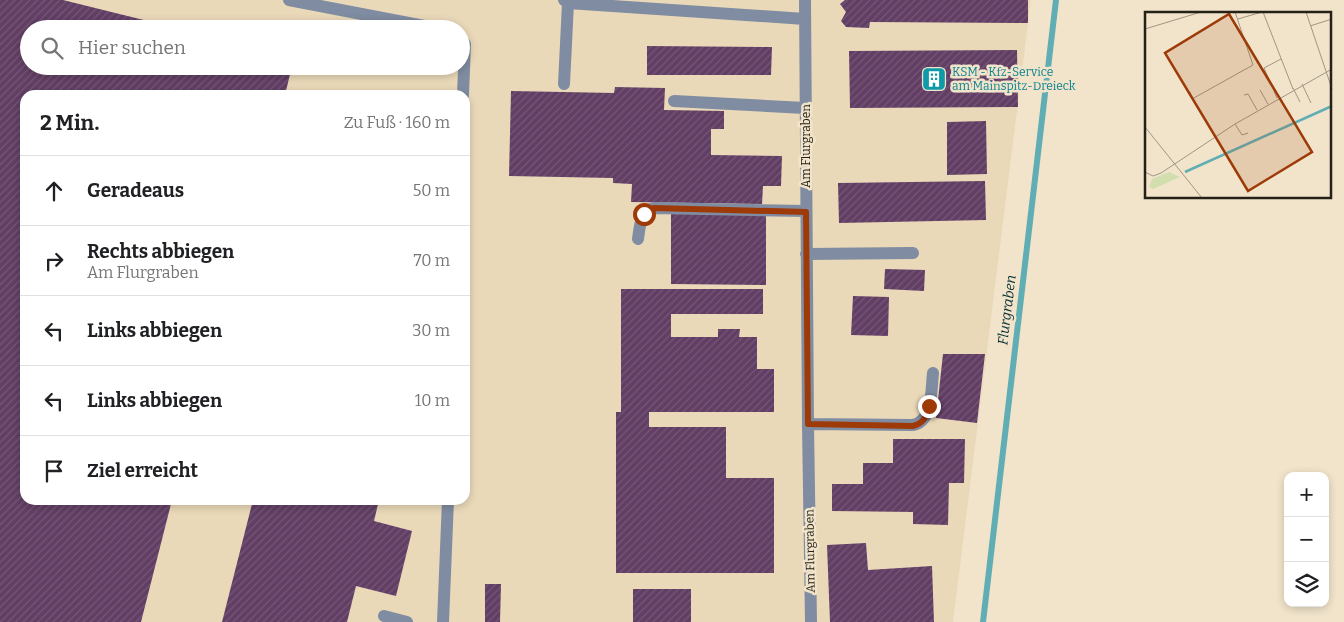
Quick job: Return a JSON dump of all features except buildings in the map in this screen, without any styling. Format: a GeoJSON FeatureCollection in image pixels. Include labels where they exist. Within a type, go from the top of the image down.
{"type":"FeatureCollection","features":[{"type":"Feature","properties":{"kind":"street"},"geometry":{"type":"LineString","coordinates":[[289,0],[393,20]]}},
{"type":"Feature","properties":{"kind":"street","name":"Am Flurgraben"},"geometry":{"type":"LineString","coordinates":[[805,0],[811,622]]}},
{"type":"Feature","properties":{"kind":"street"},"geometry":{"type":"LineString","coordinates":[[564,84],[566,1],[805,19]]}},
{"type":"Feature","properties":{"kind":"street"},"geometry":{"type":"LineString","coordinates":[[463,90],[464,75]]}},
{"type":"Feature","properties":{"kind":"street"},"geometry":{"type":"LineString","coordinates":[[674,101],[806,108]]}},
{"type":"Feature","properties":{"kind":"street"},"geometry":{"type":"LineString","coordinates":[[638,238],[644,214],[654,208],[806,212]]}},
{"type":"Feature","properties":{"kind":"street"},"geometry":{"type":"LineString","coordinates":[[806,254],[913,253]]}},
{"type":"Feature","properties":{"kind":"street"},"geometry":{"type":"LineString","coordinates":[[808,424],[913,426],[919,424],[926,418],[933,373]]}},
{"type":"Feature","properties":{"kind":"street"},"geometry":{"type":"LineString","coordinates":[[443,622],[448,505]]}},
{"type":"Feature","properties":{"kind":"street"},"geometry":{"type":"LineString","coordinates":[[384,616],[407,622]]}},
{"type":"Feature","properties":{"kind":"shaded area"},"geometry":{"type":"Polygon","coordinates":[[[0,0],[1031,0],[953,622],[0,622],[0,0]]]}},
{"type":"Feature","properties":{"kind":"waterway","name":"Flurgraben"},"geometry":{"type":"LineString","coordinates":[[983,622],[1056,0]]}},
{"type":"Feature","properties":{"kind":"place","name":"KSM - Kfz-Service am Mainspitz-Dreieck"},"geometry":{"type":"Point","coordinates":[934,79]}},
{"type":"Feature","properties":{"kind":"route"},"geometry":{"type":"LineString","coordinates":[[644,214],[654,208],[806,212],[808,424],[913,426],[926,418],[929,406]]}}]}
